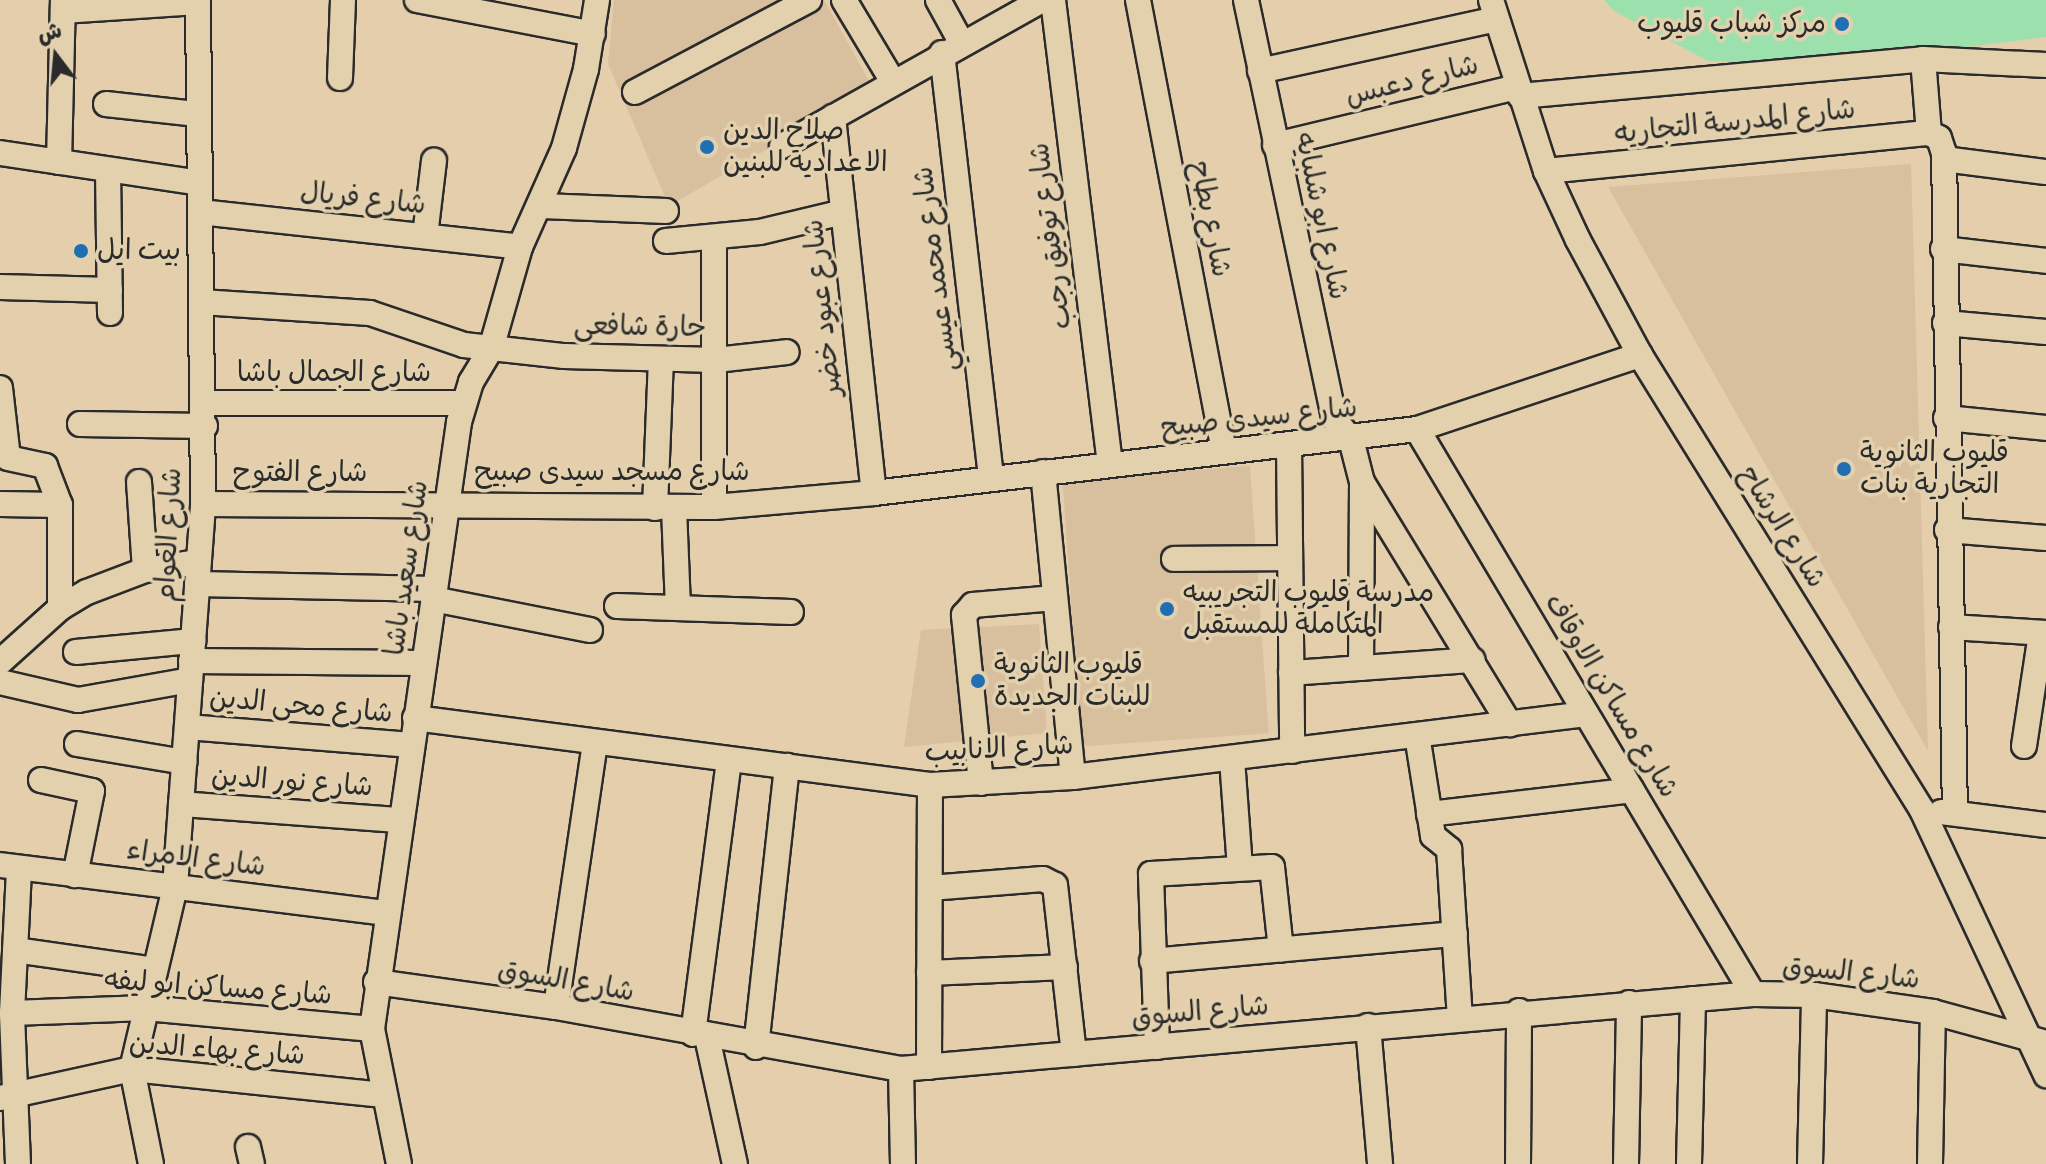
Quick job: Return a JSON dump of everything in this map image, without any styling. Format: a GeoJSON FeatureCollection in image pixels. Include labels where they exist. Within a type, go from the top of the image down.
{"type":"FeatureCollection","features":[{"type":"Feature","properties":{"kind":"street"},"geometry":{"type":"LineString","coordinates":[[340,78],[343,0]]}},
{"type":"Feature","properties":{"kind":"street"},"geometry":{"type":"LineString","coordinates":[[417,0],[593,34]]}},
{"type":"Feature","properties":{"kind":"street","name":"شارع سعيد باشا"},"geometry":{"type":"LineString","coordinates":[[399,1164],[372,1029],[385,913],[446,502],[463,403],[491,349],[520,247],[542,206],[577,108],[597,0]]}},
{"type":"Feature","properties":{"kind":"street"},"geometry":{"type":"LineString","coordinates":[[635,92],[809,0]]}},
{"type":"Feature","properties":{"kind":"street"},"geometry":{"type":"LineString","coordinates":[[844,0],[893,82]]}},
{"type":"Feature","properties":{"kind":"street"},"geometry":{"type":"LineString","coordinates":[[938,0],[951,48]]}},
{"type":"Feature","properties":{"kind":"street"},"geometry":{"type":"LineString","coordinates":[[782,146],[951,48],[1042,0]]}},
{"type":"Feature","properties":{"kind":"street","name":"شارع توفيق رجب"},"geometry":{"type":"LineString","coordinates":[[1053,0],[1110,465]]}},
{"type":"Feature","properties":{"kind":"street","name":"شارع بطاح"},"geometry":{"type":"LineString","coordinates":[[1138,0],[1224,450]]}},
{"type":"Feature","properties":{"kind":"street","name":"شارع ابو شلبايه"},"geometry":{"type":"LineString","coordinates":[[1246,0],[1334,419],[1351,439],[1362,482]]}},
{"type":"Feature","properties":{"kind":"street"},"geometry":{"type":"LineString","coordinates":[[59,162],[63,5],[198,1]]}},
{"type":"Feature","properties":{"kind":"street","name":"شارع العوام"},"geometry":{"type":"LineString","coordinates":[[132,1069],[175,887],[203,504],[205,415],[197,114],[198,1]]}},
{"type":"Feature","properties":{"kind":"street"},"geometry":{"type":"LineString","coordinates":[[1260,71],[1494,10]]}},
{"type":"Feature","properties":{"kind":"street","name":"شارع الرشاح"},"geometry":{"type":"LineString","coordinates":[[1494,10],[1546,171],[1640,355],[1922,810],[2039,1040],[2046,1075]]}},
{"type":"Feature","properties":{"kind":"street","name":"شارع محمد عيسي"},"geometry":{"type":"LineString","coordinates":[[951,48],[991,477]]}},
{"type":"Feature","properties":{"kind":"street"},"geometry":{"type":"LineString","coordinates":[[1923,59],[1929,133],[1942,143],[1944,159],[1947,530],[1955,813]]}},
{"type":"Feature","properties":{"kind":"street","name":"شارع دعبس"},"geometry":{"type":"LineString","coordinates":[[1275,145],[1519,91],[1923,59],[2046,65]]}},
{"type":"Feature","properties":{"kind":"street"},"geometry":{"type":"LineString","coordinates":[[106,104],[197,114]]}},
{"type":"Feature","properties":{"kind":"street","name":"شارع عبود خضر"},"geometry":{"type":"LineString","coordinates":[[833,117],[874,493]]}},
{"type":"Feature","properties":{"kind":"street","name":"شارع المدرسة التجاريه"},"geometry":{"type":"LineString","coordinates":[[1546,171],[1929,133]]}},
{"type":"Feature","properties":{"kind":"street"},"geometry":{"type":"LineString","coordinates":[[0,153],[200,183]]}},
{"type":"Feature","properties":{"kind":"street"},"geometry":{"type":"LineString","coordinates":[[1944,159],[2046,172]]}},
{"type":"Feature","properties":{"kind":"street"},"geometry":{"type":"LineString","coordinates":[[425,236],[434,161]]}},
{"type":"Feature","properties":{"kind":"street"},"geometry":{"type":"LineString","coordinates":[[0,287],[110,302],[108,170]]}},
{"type":"Feature","properties":{"kind":"street"},"geometry":{"type":"LineString","coordinates":[[542,206],[666,211]]}},
{"type":"Feature","properties":{"kind":"street","name":"شارع فريال"},"geometry":{"type":"LineString","coordinates":[[200,212],[520,247]]}},
{"type":"Feature","properties":{"kind":"street"},"geometry":{"type":"LineString","coordinates":[[666,241],[714,238],[843,212]]}},
{"type":"Feature","properties":{"kind":"street"},"geometry":{"type":"LineString","coordinates":[[714,238],[714,507]]}},
{"type":"Feature","properties":{"kind":"street"},"geometry":{"type":"LineString","coordinates":[[1943,249],[2046,261]]}},
{"type":"Feature","properties":{"kind":"street","name":"حارة شافعى"},"geometry":{"type":"LineString","coordinates":[[201,302],[370,313],[464,345],[491,349],[661,360],[716,360],[787,352]]}},
{"type":"Feature","properties":{"kind":"street"},"geometry":{"type":"LineString","coordinates":[[1945,323],[2046,332]]}},
{"type":"Feature","properties":{"kind":"street","name":"شارع سيدى صبيح"},"geometry":{"type":"LineString","coordinates":[[874,493],[1417,429],[1640,355]]}},
{"type":"Feature","properties":{"kind":"street"},"geometry":{"type":"LineString","coordinates":[[661,360],[665,508],[678,608]]}},
{"type":"Feature","properties":{"kind":"street"},"geometry":{"type":"LineString","coordinates":[[0,388],[8,458],[47,468],[60,505],[60,608]]}},
{"type":"Feature","properties":{"kind":"street","name":"شارع الجمال باشا"},"geometry":{"type":"LineString","coordinates":[[80,424],[463,403]]}},
{"type":"Feature","properties":{"kind":"street"},"geometry":{"type":"LineString","coordinates":[[1946,418],[2046,428]]}},
{"type":"Feature","properties":{"kind":"street","name":"شارع مساكن الاوقاف"},"geometry":{"type":"LineString","coordinates":[[1417,429],[1753,994]]}},
{"type":"Feature","properties":{"kind":"street"},"geometry":{"type":"LineString","coordinates":[[1289,444],[1292,751]]}},
{"type":"Feature","properties":{"kind":"street"},"geometry":{"type":"LineString","coordinates":[[1043,472],[1073,777]]}},
{"type":"Feature","properties":{"kind":"street"},"geometry":{"type":"LineString","coordinates":[[139,482],[145,570]]}},
{"type":"Feature","properties":{"kind":"street"},"geometry":{"type":"LineString","coordinates":[[1362,482],[1510,724]]}},
{"type":"Feature","properties":{"kind":"street"},"geometry":{"type":"LineString","coordinates":[[1361,668],[1362,482]]}},
{"type":"Feature","properties":{"kind":"street","name":"شارع مسجد سيدى صبيح"},"geometry":{"type":"LineString","coordinates":[[446,502],[714,507],[874,493]]}},
{"type":"Feature","properties":{"kind":"street","name":"شارع الفتوح"},"geometry":{"type":"LineString","coordinates":[[203,504],[446,502]]}},
{"type":"Feature","properties":{"kind":"street"},"geometry":{"type":"LineString","coordinates":[[0,504],[60,505]]}},
{"type":"Feature","properties":{"kind":"street"},"geometry":{"type":"LineString","coordinates":[[1947,530],[2046,538]]}},
{"type":"Feature","properties":{"kind":"street"},"geometry":{"type":"LineString","coordinates":[[1174,559],[1290,558]]}},
{"type":"Feature","properties":{"kind":"street"},"geometry":{"type":"LineString","coordinates":[[0,662],[10,640],[60,608],[145,570],[434,594],[590,630]]}},
{"type":"Feature","properties":{"kind":"street"},"geometry":{"type":"LineString","coordinates":[[981,783],[964,615],[973,605],[1055,598]]}},
{"type":"Feature","properties":{"kind":"street"},"geometry":{"type":"LineString","coordinates":[[617,606],[791,612]]}},
{"type":"Feature","properties":{"kind":"street"},"geometry":{"type":"LineString","coordinates":[[1951,627],[2044,633],[2024,746]]}},
{"type":"Feature","properties":{"kind":"street"},"geometry":{"type":"LineString","coordinates":[[76,652],[191,661],[423,663]]}},
{"type":"Feature","properties":{"kind":"street"},"geometry":{"type":"LineString","coordinates":[[1291,673],[1473,660]]}},
{"type":"Feature","properties":{"kind":"street"},"geometry":{"type":"LineString","coordinates":[[0,682],[78,700],[191,661]]}},
{"type":"Feature","properties":{"kind":"street","name":"شارع الانابيب"},"geometry":{"type":"LineString","coordinates":[[415,718],[595,744],[930,785],[1073,777],[1586,714]]}},
{"type":"Feature","properties":{"kind":"street","name":"شارع محى الدين"},"geometry":{"type":"LineString","coordinates":[[187,727],[411,745]]}},
{"type":"Feature","properties":{"kind":"street"},"geometry":{"type":"LineString","coordinates":[[1417,735],[1433,836],[1449,849],[1460,1017]]}},
{"type":"Feature","properties":{"kind":"street"},"geometry":{"type":"LineString","coordinates":[[77,744],[184,762]]}},
{"type":"Feature","properties":{"kind":"street"},"geometry":{"type":"LineString","coordinates":[[556,1007],[595,744]]}},
{"type":"Feature","properties":{"kind":"street"},"geometry":{"type":"LineString","coordinates":[[1232,759],[1240,867]]}},
{"type":"Feature","properties":{"kind":"street"},"geometry":{"type":"LineString","coordinates":[[729,760],[700,1036],[735,1164]]}},
{"type":"Feature","properties":{"kind":"street"},"geometry":{"type":"LineString","coordinates":[[756,1047],[787,766]]}},
{"type":"Feature","properties":{"kind":"street"},"geometry":{"type":"LineString","coordinates":[[41,780],[92,791],[75,875]]}},
{"type":"Feature","properties":{"kind":"street"},"geometry":{"type":"LineString","coordinates":[[929,1067],[930,785]]}},
{"type":"Feature","properties":{"kind":"street"},"geometry":{"type":"LineString","coordinates":[[1429,814],[1632,790]]}},
{"type":"Feature","properties":{"kind":"street","name":"شارع نور الدين"},"geometry":{"type":"LineString","coordinates":[[181,804],[399,820]]}},
{"type":"Feature","properties":{"kind":"street"},"geometry":{"type":"LineString","coordinates":[[1922,810],[2046,825]]}},
{"type":"Feature","properties":{"kind":"street"},"geometry":{"type":"LineString","coordinates":[[1157,1047],[1151,874],[1270,866],[1276,870],[1281,950]]}},
{"type":"Feature","properties":{"kind":"street"},"geometry":{"type":"LineString","coordinates":[[10,867],[12,1013],[8,1096],[18,1164]]}},
{"type":"Feature","properties":{"kind":"street","name":"شارع الامراء"},"geometry":{"type":"LineString","coordinates":[[10,867],[385,913]]}},
{"type":"Feature","properties":{"kind":"street"},"geometry":{"type":"LineString","coordinates":[[930,888],[1051,882],[1065,967],[1074,1054]]}},
{"type":"Feature","properties":{"kind":"street"},"geometry":{"type":"LineString","coordinates":[[1152,961],[1455,934]]}},
{"type":"Feature","properties":{"kind":"street"},"geometry":{"type":"LineString","coordinates":[[10,941],[155,970]]}},
{"type":"Feature","properties":{"kind":"street"},"geometry":{"type":"LineString","coordinates":[[929,973],[1065,967]]}},
{"type":"Feature","properties":{"kind":"street","name":"شارع السوق"},"geometry":{"type":"LineString","coordinates":[[376,982],[556,1007],[756,1047],[901,1069],[1519,1011],[1753,994],[1814,995],[1933,1012],[2039,1040]]}},
{"type":"Feature","properties":{"kind":"street"},"geometry":{"type":"LineString","coordinates":[[1810,1164],[1814,995]]}},
{"type":"Feature","properties":{"kind":"street"},"geometry":{"type":"LineString","coordinates":[[1689,1164],[1693,999]]}},
{"type":"Feature","properties":{"kind":"street"},"geometry":{"type":"LineString","coordinates":[[1626,1164],[1629,1003]]}},
{"type":"Feature","properties":{"kind":"street","name":"شارع مساكن ابو ليفه"},"geometry":{"type":"LineString","coordinates":[[12,1013],[146,1008],[372,1029]]}},
{"type":"Feature","properties":{"kind":"street"},"geometry":{"type":"LineString","coordinates":[[1518,1164],[1519,1011]]}},
{"type":"Feature","properties":{"kind":"street"},"geometry":{"type":"LineString","coordinates":[[1930,1164],[1933,1012]]}},
{"type":"Feature","properties":{"kind":"street"},"geometry":{"type":"LineString","coordinates":[[1368,1026],[1380,1164]]}},
{"type":"Feature","properties":{"kind":"street"},"geometry":{"type":"LineString","coordinates":[[132,1069],[151,1164]]}},
{"type":"Feature","properties":{"kind":"street","name":"شارع بهاء الدين"},"geometry":{"type":"LineString","coordinates":[[8,1096],[132,1069],[384,1095]]}},
{"type":"Feature","properties":{"kind":"street"},"geometry":{"type":"LineString","coordinates":[[901,1069],[903,1164]]}},
{"type":"Feature","properties":{"kind":"shaded area","name":"صلاح الدين الاعدادية للبنين"},"geometry":{"type":"Polygon","coordinates":[[[614,0],[824,0],[873,88],[669,206],[608,64],[614,0]]]}},
{"type":"Feature","properties":{"kind":"shaded area","name":"قليوب الثانوية التجارية بنات"},"geometry":{"type":"Polygon","coordinates":[[[1911,164],[1928,751],[1608,187],[1911,164]]]}},
{"type":"Feature","properties":{"kind":"shaded area","name":"مدرسة قليوب التجريبيه المتكاملة للمستقبل"},"geometry":{"type":"Polygon","coordinates":[[[1250,466],[1269,733],[1081,746],[1062,479],[1250,466]]]}},
{"type":"Feature","properties":{"kind":"shaded area","name":"قليوب الثانوية للبنات الجديدة"},"geometry":{"type":"Polygon","coordinates":[[[1039,624],[1047,733],[904,747],[921,630],[1039,624]]]}},
{"type":"Feature","properties":{"kind":"green space","name":"مركز شباب قليوب"},"geometry":{"type":"Polygon","coordinates":[[[1604,0],[2046,0],[2046,37],[1819,66],[1708,61],[1614,11],[1604,0]]]}},
{"type":"Feature","properties":{"kind":"place","name":"مركز شباب قليوب"},"geometry":{"type":"Point","coordinates":[1842,24]}},
{"type":"Feature","properties":{"kind":"place","name":"صلاح الدين الاعدادية للبنين"},"geometry":{"type":"Point","coordinates":[707,147]}},
{"type":"Feature","properties":{"kind":"place","name":"بيت ايل"},"geometry":{"type":"Point","coordinates":[81,251]}},
{"type":"Feature","properties":{"kind":"place","name":"قليوب الثانوية التجارية بنات"},"geometry":{"type":"Point","coordinates":[1844,469]}},
{"type":"Feature","properties":{"kind":"place","name":"مدرسة قليوب التجريبيه المتكاملة للمستقبل"},"geometry":{"type":"Point","coordinates":[1167,609]}},
{"type":"Feature","properties":{"kind":"place","name":"قليوب الثانوية للبنات الجديدة"},"geometry":{"type":"Point","coordinates":[978,681]}}]}
